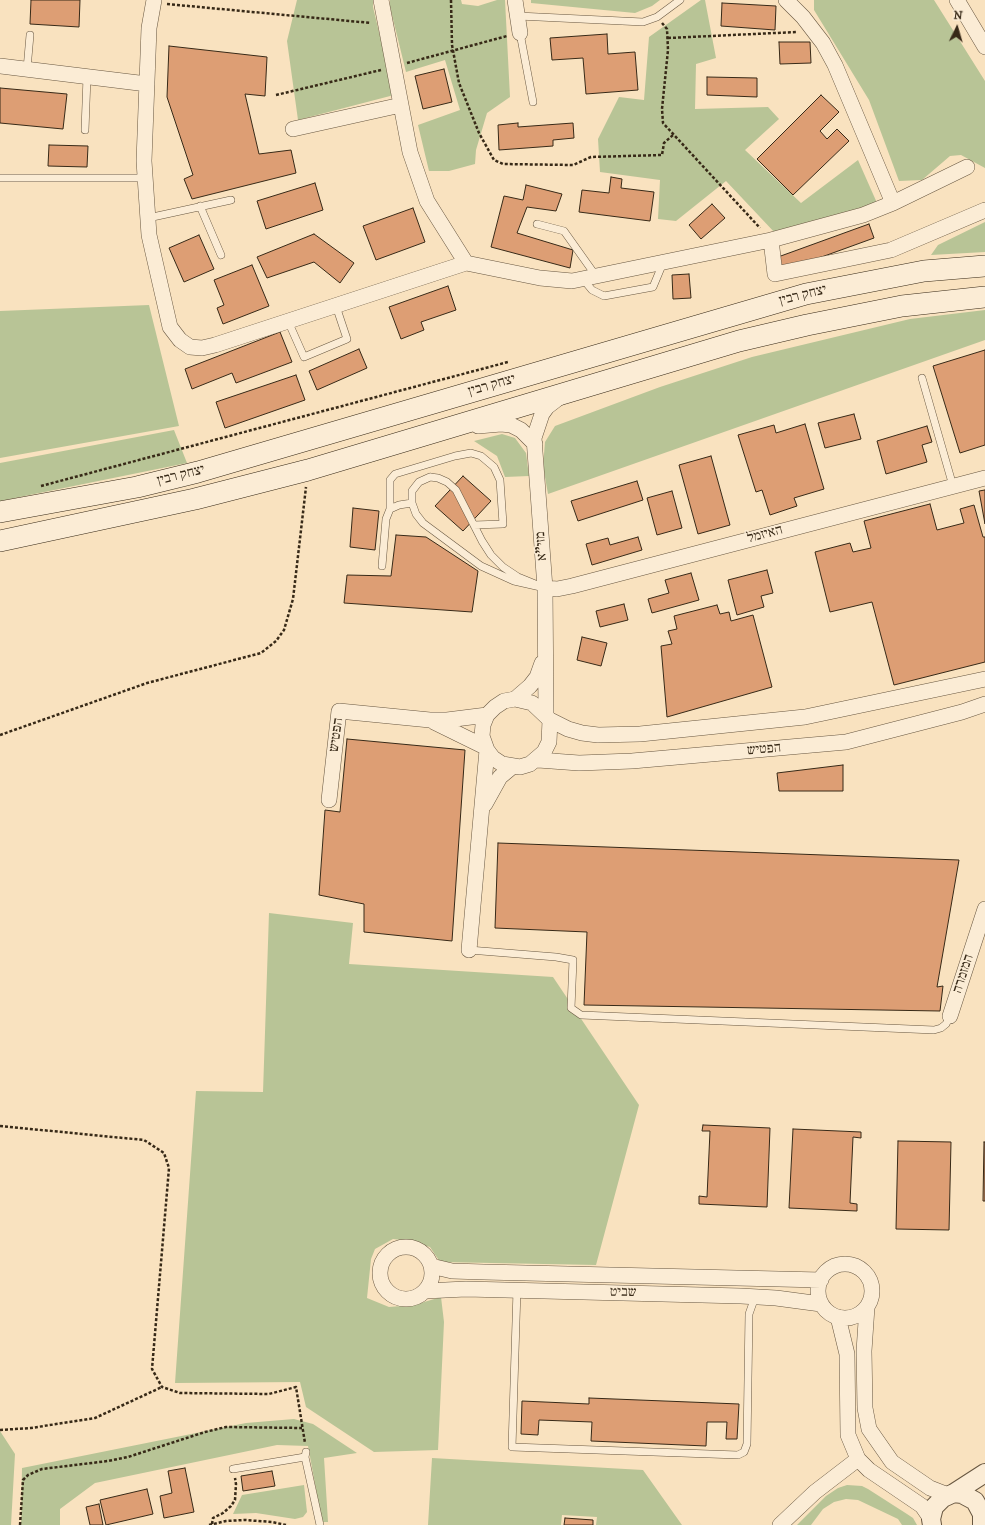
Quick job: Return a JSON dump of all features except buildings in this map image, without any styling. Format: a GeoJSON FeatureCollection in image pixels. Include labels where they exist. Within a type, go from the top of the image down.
{"type":"FeatureCollection","features":[{"type":"Feature","properties":{"kind":"main road","name":"יצחק רבין"},"geometry":{"type":"LineString","coordinates":[[0,512],[137,487],[198,472],[806,294],[917,272],[985,266]]}},
{"type":"Feature","properties":{"kind":"main road","name":"יצחק רבין"},"geometry":{"type":"LineString","coordinates":[[0,541],[195,499],[308,470],[739,341],[806,325],[902,306],[985,297]]}},
{"type":"Feature","properties":{"kind":"street"},"geometry":{"type":"LineString","coordinates":[[381,0],[410,152],[427,200],[466,263]]}},
{"type":"Feature","properties":{"kind":"street"},"geometry":{"type":"LineString","coordinates":[[514,0],[520,32]]}},
{"type":"Feature","properties":{"kind":"street"},"geometry":{"type":"LineString","coordinates":[[786,0],[814,32],[835,65],[893,203]]}},
{"type":"Feature","properties":{"kind":"street"},"geometry":{"type":"LineString","coordinates":[[957,0],[985,47]]}},
{"type":"Feature","properties":{"kind":"street"},"geometry":{"type":"LineString","coordinates":[[154,1],[149,28],[144,160],[149,235],[170,327],[180,340],[190,347],[202,348],[466,263],[540,278],[572,281],[771,240],[863,215],[893,203],[967,167]]}},
{"type":"Feature","properties":{"kind":"street"},"geometry":{"type":"LineString","coordinates":[[0,66],[147,84]]}},
{"type":"Feature","properties":{"kind":"street"},"geometry":{"type":"LineString","coordinates":[[293,129],[401,105]]}},
{"type":"Feature","properties":{"kind":"street"},"geometry":{"type":"LineString","coordinates":[[771,240],[775,274],[891,250],[985,210]]}},
{"type":"Feature","properties":{"kind":"street","name":"מזי\"א"},"geometry":{"type":"LineString","coordinates":[[548,717],[545,648],[545,588],[534,444],[536,429],[542,414],[558,398],[566,394]]}},
{"type":"Feature","properties":{"kind":"street"},"geometry":{"type":"LineString","coordinates":[[450,428],[501,424],[511,425],[527,435],[534,444]]}},
{"type":"Feature","properties":{"kind":"street","name":"האיזמל"},"geometry":{"type":"LineString","coordinates":[[545,588],[557,589],[572,586],[985,478]]}},
{"type":"Feature","properties":{"kind":"street","name":"מזי\"א"},"geometry":{"type":"LineString","coordinates":[[515,699],[522,694],[537,677],[542,665],[545,648]]}},
{"type":"Feature","properties":{"kind":"street","name":"הפטיש"},"geometry":{"type":"LineString","coordinates":[[548,717],[568,729],[593,735],[640,734],[805,717],[985,680]]}},
{"type":"Feature","properties":{"kind":"street"},"geometry":{"type":"LineString","coordinates":[[469,950],[482,810],[486,748],[482,730],[487,714],[504,701],[515,699],[532,703],[548,717],[549,742],[538,760],[530,764],[512,767],[502,764],[493,758],[486,748]]}},
{"type":"Feature","properties":{"kind":"street","name":"הפטיש"},"geometry":{"type":"LineString","coordinates":[[538,760],[572,763],[632,761],[846,742],[947,716],[985,704]]}},
{"type":"Feature","properties":{"kind":"street","name":"הפטיש"},"geometry":{"type":"LineString","coordinates":[[329,800],[339,711],[430,720],[447,720],[487,714]]}},
{"type":"Feature","properties":{"kind":"street","name":"הפטיש"},"geometry":{"type":"LineString","coordinates":[[430,720],[486,748]]}},
{"type":"Feature","properties":{"kind":"street"},"geometry":{"type":"LineString","coordinates":[[482,810],[495,784],[512,767]]}},
{"type":"Feature","properties":{"kind":"street","name":"המזמרה"},"geometry":{"type":"LineString","coordinates":[[950,1016],[985,909]]}},
{"type":"Feature","properties":{"kind":"street"},"geometry":{"type":"LineString","coordinates":[[403,1248],[418,1250],[426,1257],[431,1266],[432,1276],[429,1286],[425,1291],[414,1298],[404,1300],[393,1297],[383,1286],[379,1271],[382,1261],[389,1253],[403,1248]]}},
{"type":"Feature","properties":{"kind":"street"},"geometry":{"type":"LineString","coordinates":[[867,1306],[854,1316],[838,1317],[826,1310],[818,1296],[821,1280],[826,1273],[841,1265],[858,1268],[868,1277],[872,1290],[867,1306],[865,1408],[868,1429],[892,1462],[930,1488],[951,1494],[962,1494],[975,1501],[983,1516]]}},
{"type":"Feature","properties":{"kind":"street","name":"שביט"},"geometry":{"type":"LineString","coordinates":[[431,1266],[452,1271],[821,1280]]}},
{"type":"Feature","properties":{"kind":"street","name":"שביט"},"geometry":{"type":"LineString","coordinates":[[425,1291],[466,1289],[755,1296],[822,1304]]}},
{"type":"Feature","properties":{"kind":"street"},"geometry":{"type":"LineString","coordinates":[[838,1317],[847,1354],[848,1435],[858,1459],[869,1470],[922,1506],[932,1522]]}},
{"type":"Feature","properties":{"kind":"street"},"geometry":{"type":"LineString","coordinates":[[780,1525],[815,1492],[858,1459]]}},
{"type":"Feature","properties":{"kind":"street"},"geometry":{"type":"LineString","coordinates":[[932,1522],[934,1507],[942,1498],[975,1481],[985,1473]]}},
{"type":"Feature","properties":{"kind":"lane"},"geometry":{"type":"LineString","coordinates":[[518,16],[643,22],[657,17],[680,0]]}},
{"type":"Feature","properties":{"kind":"lane"},"geometry":{"type":"LineString","coordinates":[[520,32],[533,102]]}},
{"type":"Feature","properties":{"kind":"lane"},"geometry":{"type":"LineString","coordinates":[[27,70],[30,35]]}},
{"type":"Feature","properties":{"kind":"lane"},"geometry":{"type":"LineString","coordinates":[[85,130],[87,77]]}},
{"type":"Feature","properties":{"kind":"lane"},"geometry":{"type":"LineString","coordinates":[[0,178],[145,178]]}},
{"type":"Feature","properties":{"kind":"lane"},"geometry":{"type":"LineString","coordinates":[[148,218],[231,200]]}},
{"type":"Feature","properties":{"kind":"lane"},"geometry":{"type":"LineString","coordinates":[[200,206],[221,255]]}},
{"type":"Feature","properties":{"kind":"lane"},"geometry":{"type":"LineString","coordinates":[[536,224],[564,231],[590,277],[592,290],[604,296],[653,286],[664,261]]}},
{"type":"Feature","properties":{"kind":"lane"},"geometry":{"type":"LineString","coordinates":[[288,320],[304,357],[347,339],[336,306]]}},
{"type":"Feature","properties":{"kind":"lane"},"geometry":{"type":"LineString","coordinates":[[922,378],[953,486]]}},
{"type":"Feature","properties":{"kind":"lane"},"geometry":{"type":"LineString","coordinates":[[382,566],[386,519],[390,509],[390,480],[395,474],[455,456],[471,453],[481,456],[494,467],[500,480],[503,524],[474,525]]}},
{"type":"Feature","properties":{"kind":"lane"},"geometry":{"type":"LineString","coordinates":[[430,477],[438,478],[447,482],[456,490],[491,555],[503,567],[518,577],[545,588],[514,581],[481,566],[423,523],[416,514],[412,503],[412,491],[419,482],[430,477]]}},
{"type":"Feature","properties":{"kind":"lane"},"geometry":{"type":"LineString","coordinates":[[390,509],[399,505],[412,503]]}},
{"type":"Feature","properties":{"kind":"lane"},"geometry":{"type":"LineString","coordinates":[[469,950],[556,957],[573,960],[571,1008],[581,1015],[934,1030],[941,1028],[946,1024],[950,1016]]}},
{"type":"Feature","properties":{"kind":"lane"},"geometry":{"type":"LineString","coordinates":[[517,1290],[512,1447],[730,1454],[744,1452],[747,1444],[749,1314],[755,1296]]}},
{"type":"Feature","properties":{"kind":"lane"},"geometry":{"type":"LineString","coordinates":[[233,1469],[306,1454],[320,1525]]}},
{"type":"Feature","properties":{"kind":"path"},"geometry":{"type":"LineString","coordinates":[[451,0],[452,45],[458,83],[479,133],[494,160],[503,164],[573,164],[591,157],[662,155],[664,143],[673,135]]}},
{"type":"Feature","properties":{"kind":"path"},"geometry":{"type":"LineString","coordinates":[[154,1],[386,25]]}},
{"type":"Feature","properties":{"kind":"path"},"geometry":{"type":"LineString","coordinates":[[657,17],[667,29],[668,38],[662,109],[663,123],[771,240]]}},
{"type":"Feature","properties":{"kind":"path"},"geometry":{"type":"LineString","coordinates":[[668,38],[814,32]]}},
{"type":"Feature","properties":{"kind":"path"},"geometry":{"type":"LineString","coordinates":[[0,735],[147,683],[261,653],[276,641],[284,630],[293,599],[308,470]]}},
{"type":"Feature","properties":{"kind":"path"},"geometry":{"type":"LineString","coordinates":[[0,1126],[144,1140],[164,1153],[169,1168],[152,1369],[162,1387],[180,1393],[269,1394],[296,1387],[306,1454]]}},
{"type":"Feature","properties":{"kind":"path"},"geometry":{"type":"LineString","coordinates":[[0,1430],[31,1428],[96,1418],[162,1387]]}},
{"type":"Feature","properties":{"kind":"path"},"geometry":{"type":"LineString","coordinates":[[20,1525],[23,1480],[28,1475],[42,1469],[108,1462],[226,1427],[302,1428]]}},
{"type":"Feature","properties":{"kind":"path"},"geometry":{"type":"LineString","coordinates":[[233,1469],[236,1484],[235,1500],[223,1513],[212,1518],[211,1525],[226,1521],[245,1520],[272,1522],[286,1525]]}},
{"type":"Feature","properties":{"kind":"green space"},"geometry":{"type":"Polygon","coordinates":[[[297,0],[373,0],[373,7],[394,95],[298,120],[287,41],[297,0]]]}},
{"type":"Feature","properties":{"kind":"green space"},"geometry":{"type":"Polygon","coordinates":[[[390,0],[461,0],[462,4],[478,6],[497,0],[505,0],[510,97],[487,113],[476,150],[475,164],[449,171],[429,171],[418,125],[460,110],[445,60],[406,72],[390,7],[390,0]]]}},
{"type":"Feature","properties":{"kind":"green space"},"geometry":{"type":"Polygon","coordinates":[[[531,0],[660,0],[652,6],[635,13],[531,3],[531,0]]]}},
{"type":"Feature","properties":{"kind":"green space"},"geometry":{"type":"Polygon","coordinates":[[[701,0],[705,0],[716,58],[696,64],[695,109],[768,107],[779,119],[745,150],[801,203],[858,160],[877,203],[776,234],[726,181],[676,221],[658,219],[660,180],[600,172],[598,139],[619,97],[644,100],[649,37],[701,0]]]}},
{"type":"Feature","properties":{"kind":"green space"},"geometry":{"type":"Polygon","coordinates":[[[814,0],[934,0],[985,81],[985,168],[961,155],[950,156],[922,180],[899,181],[869,100],[814,10],[814,0]]]}},
{"type":"Feature","properties":{"kind":"green space"},"geometry":{"type":"Polygon","coordinates":[[[985,222],[985,252],[931,255],[938,245],[985,222]]]}},
{"type":"Feature","properties":{"kind":"green space"},"geometry":{"type":"Polygon","coordinates":[[[149,305],[179,426],[0,458],[0,311],[149,305]]]}},
{"type":"Feature","properties":{"kind":"green space"},"geometry":{"type":"Polygon","coordinates":[[[985,310],[985,340],[548,494],[543,466],[545,442],[555,426],[660,387],[752,357],[910,319],[985,310]]]}},
{"type":"Feature","properties":{"kind":"green space"},"geometry":{"type":"Polygon","coordinates":[[[174,430],[187,463],[0,501],[0,463],[174,430]]]}},
{"type":"Feature","properties":{"kind":"green space"},"geometry":{"type":"Polygon","coordinates":[[[502,434],[515,438],[526,453],[529,476],[505,477],[497,456],[474,441],[502,434]]]}},
{"type":"Feature","properties":{"kind":"green space"},"geometry":{"type":"Polygon","coordinates":[[[269,913],[353,923],[349,964],[553,977],[639,1105],[596,1265],[440,1262],[430,1247],[409,1241],[393,1239],[375,1249],[371,1259],[367,1298],[389,1307],[414,1305],[441,1297],[444,1322],[438,1450],[374,1452],[306,1407],[300,1382],[175,1383],[196,1091],[263,1092],[269,913]]]}},
{"type":"Feature","properties":{"kind":"green space"},"geometry":{"type":"Polygon","coordinates":[[[294,1419],[313,1424],[357,1453],[324,1458],[328,1522],[322,1522],[308,1446],[277,1445],[95,1483],[60,1509],[60,1525],[21,1525],[22,1468],[246,1423],[294,1419]]]}},
{"type":"Feature","properties":{"kind":"green space"},"geometry":{"type":"Polygon","coordinates":[[[0,1431],[15,1454],[11,1525],[0,1525],[0,1431]]]}},
{"type":"Feature","properties":{"kind":"green space"},"geometry":{"type":"Polygon","coordinates":[[[432,1458],[643,1470],[682,1525],[596,1525],[597,1517],[562,1515],[561,1525],[428,1525],[432,1458]]]}},
{"type":"Feature","properties":{"kind":"green space"},"geometry":{"type":"Polygon","coordinates":[[[304,1485],[307,1512],[303,1517],[295,1519],[256,1513],[233,1514],[242,1495],[304,1485]]]}},
{"type":"Feature","properties":{"kind":"green space"},"geometry":{"type":"Polygon","coordinates":[[[847,1485],[862,1486],[868,1489],[913,1518],[917,1525],[902,1525],[898,1519],[858,1500],[846,1499],[834,1502],[823,1509],[811,1525],[797,1525],[826,1496],[838,1488],[847,1485]]]}}]}
